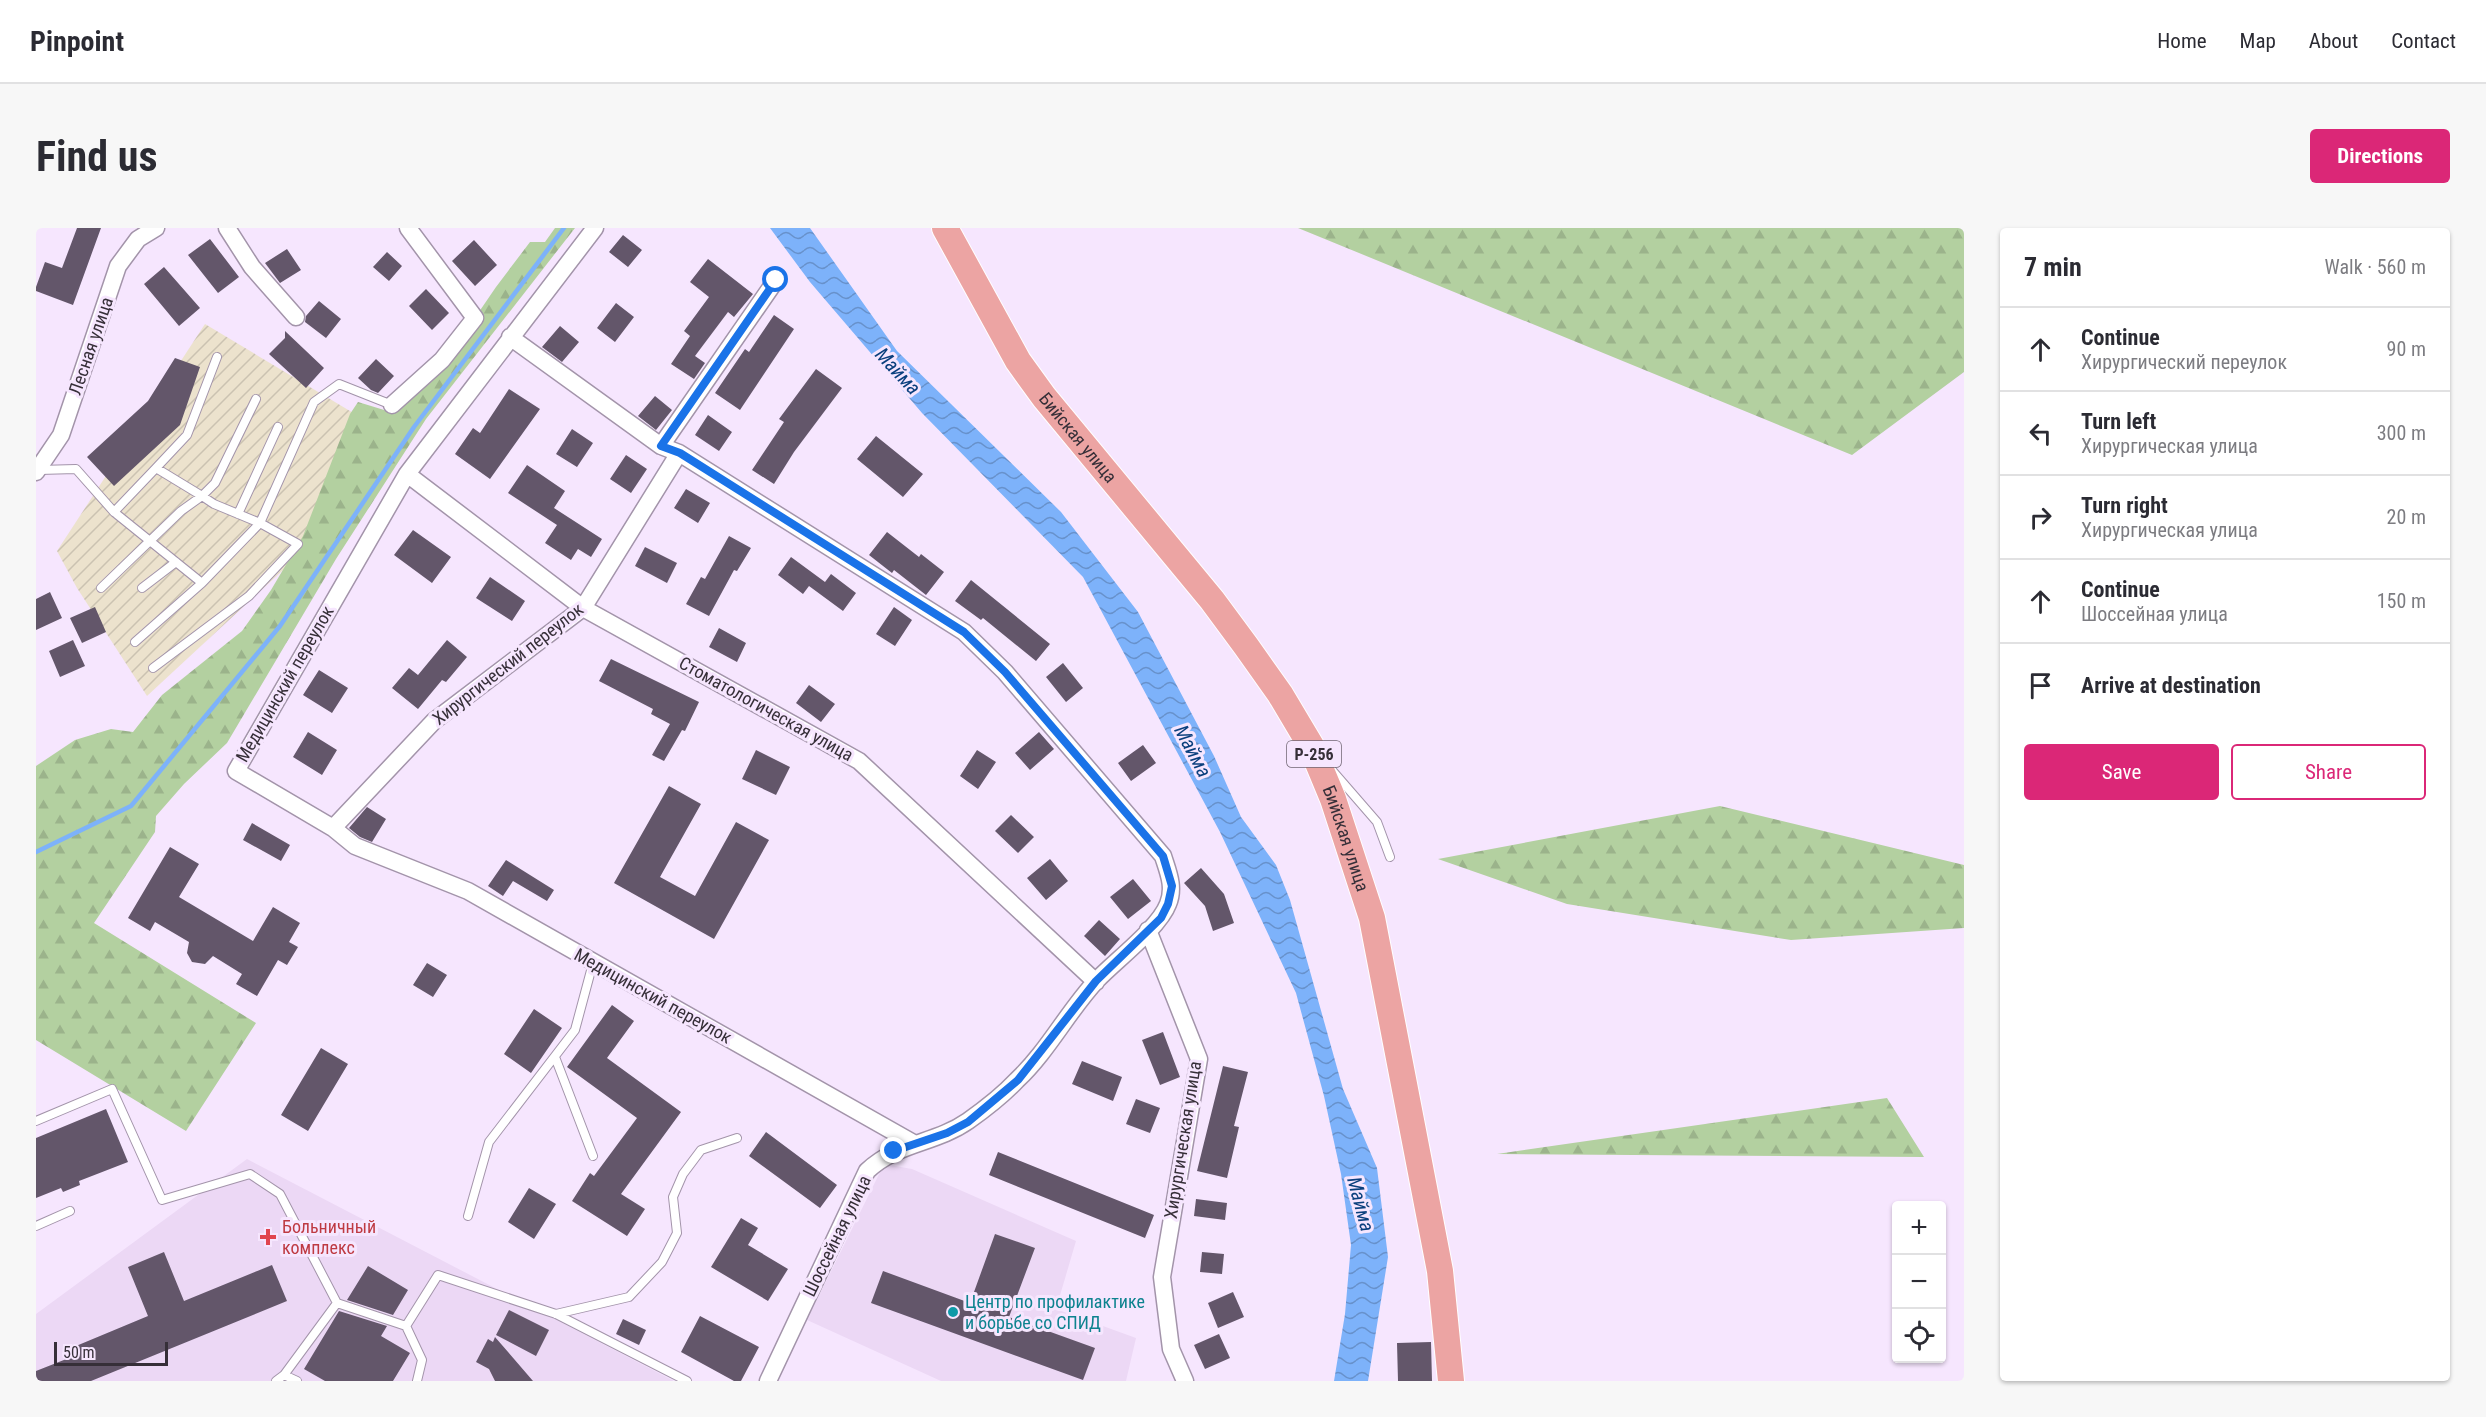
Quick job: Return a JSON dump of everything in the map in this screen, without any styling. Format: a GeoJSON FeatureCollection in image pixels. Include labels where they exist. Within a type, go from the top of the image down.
{"type":"FeatureCollection","features":[{"type":"Feature","properties":{"kind":"main road","name":"Бийская улица"},"geometry":{"type":"LineString","coordinates":[[945,228],[1018,361],[1044,397],[1212,600],[1280,694],[1311,746],[1334,799],[1372,918],[1440,1271],[1451,1381]]}},
{"type":"Feature","properties":{"kind":"street","name":"Лесная улица"},"geometry":{"type":"LineString","coordinates":[[38,471],[61,435],[118,266],[138,239],[156,228]]}},
{"type":"Feature","properties":{"kind":"street"},"geometry":{"type":"LineString","coordinates":[[227,228],[252,267],[296,317]]}},
{"type":"Feature","properties":{"kind":"street"},"geometry":{"type":"LineString","coordinates":[[392,405],[442,360],[475,318],[408,228]]}},
{"type":"Feature","properties":{"kind":"street","name":"Медицинский переулок"},"geometry":{"type":"LineString","coordinates":[[595,228],[407,474],[236,771],[333,828],[355,846],[468,891],[915,1144]]}},
{"type":"Feature","properties":{"kind":"street"},"geometry":{"type":"LineString","coordinates":[[661,446],[776,280]]}},
{"type":"Feature","properties":{"kind":"street"},"geometry":{"type":"LineString","coordinates":[[510,338],[661,446],[680,453],[964,632],[998,665],[1163,856],[1172,886],[1161,918],[1148,930]]}},
{"type":"Feature","properties":{"kind":"street","name":"Хирургический переулок"},"geometry":{"type":"LineString","coordinates":[[333,828],[434,721],[583,608],[680,453]]}},
{"type":"Feature","properties":{"kind":"street","name":"Стоматологическая улица"},"geometry":{"type":"LineString","coordinates":[[407,474],[583,608],[859,761],[1096,981]]}},
{"type":"Feature","properties":{"kind":"street","name":"Шоссейная улица"},"geometry":{"type":"LineString","coordinates":[[768,1381],[867,1171],[880,1158],[947,1133],[968,1122],[1018,1080],[1096,981],[1148,930]]}},
{"type":"Feature","properties":{"kind":"street","name":"Хирургическая улица"},"geometry":{"type":"LineString","coordinates":[[1148,930],[1199,1059],[1162,1277],[1171,1349],[1185,1381]]}},
{"type":"Feature","properties":{"kind":"lane"},"geometry":{"type":"LineString","coordinates":[[114,513],[186,435],[217,357]]}},
{"type":"Feature","properties":{"kind":"lane"},"geometry":{"type":"LineString","coordinates":[[135,642],[202,583],[260,523],[314,402],[339,384],[392,405]]}},
{"type":"Feature","properties":{"kind":"lane"},"geometry":{"type":"LineString","coordinates":[[101,588],[181,511],[215,483],[256,399]]}},
{"type":"Feature","properties":{"kind":"lane"},"geometry":{"type":"LineString","coordinates":[[238,514],[278,427]]}},
{"type":"Feature","properties":{"kind":"lane"},"geometry":{"type":"LineString","coordinates":[[153,668],[249,596],[298,544],[260,523],[214,504],[156,468]]}},
{"type":"Feature","properties":{"kind":"lane"},"geometry":{"type":"LineString","coordinates":[[38,471],[76,469],[114,513],[202,583]]}},
{"type":"Feature","properties":{"kind":"lane"},"geometry":{"type":"LineString","coordinates":[[142,588],[176,562]]}},
{"type":"Feature","properties":{"kind":"lane"},"geometry":{"type":"LineString","coordinates":[[1311,746],[1377,822],[1390,857]]}},
{"type":"Feature","properties":{"kind":"lane"},"geometry":{"type":"LineString","coordinates":[[468,1216],[489,1142],[575,1030],[593,963]]}},
{"type":"Feature","properties":{"kind":"lane"},"geometry":{"type":"LineString","coordinates":[[555,1057],[593,1156]]}},
{"type":"Feature","properties":{"kind":"lane"},"geometry":{"type":"LineString","coordinates":[[36,1122],[112,1089],[162,1200],[250,1174],[280,1194],[337,1303],[406,1326],[422,1360],[417,1381]]}},
{"type":"Feature","properties":{"kind":"lane"},"geometry":{"type":"LineString","coordinates":[[556,1314],[629,1297],[662,1262],[677,1233],[673,1197],[683,1174],[701,1150],[737,1138]]}},
{"type":"Feature","properties":{"kind":"lane"},"geometry":{"type":"LineString","coordinates":[[36,1226],[70,1210]]}},
{"type":"Feature","properties":{"kind":"lane"},"geometry":{"type":"LineString","coordinates":[[406,1326],[438,1275],[556,1314],[687,1381]]}},
{"type":"Feature","properties":{"kind":"lane"},"geometry":{"type":"LineString","coordinates":[[276,1381],[284,1375],[337,1303]]}},
{"type":"Feature","properties":{"kind":"lane"},"geometry":{"type":"LineString","coordinates":[[284,1375],[297,1381]]}},
{"type":"Feature","properties":{"kind":"shaded area"},"geometry":{"type":"Polygon","coordinates":[[[205,324],[360,417],[310,545],[147,696],[77,588],[57,551],[205,324]]]}},
{"type":"Feature","properties":{"kind":"shaded area","name":"Больничный комплекс"},"geometry":{"type":"Polygon","coordinates":[[[247,1159],[674,1381],[36,1381],[36,1314],[247,1159]]]}},
{"type":"Feature","properties":{"kind":"shaded area"},"geometry":{"type":"Polygon","coordinates":[[[884,1164],[912,1169],[1076,1241],[1056,1309],[1136,1338],[1126,1381],[941,1381],[807,1320],[884,1164]]]}},
{"type":"Feature","properties":{"kind":"green space"},"geometry":{"type":"Polygon","coordinates":[[[555,228],[575,228],[426,419],[336,559],[227,743],[184,784],[156,816],[155,832],[94,923],[256,1023],[186,1131],[36,1040],[36,766],[75,740],[111,729],[133,732],[162,695],[242,631],[271,590],[303,536],[350,414],[358,402],[394,413],[431,382],[530,242],[545,242],[555,228]]]}},
{"type":"Feature","properties":{"kind":"green space"},"geometry":{"type":"Polygon","coordinates":[[[1298,228],[1964,228],[1964,372],[1852,455],[1298,228]]]}},
{"type":"Feature","properties":{"kind":"green space"},"geometry":{"type":"Polygon","coordinates":[[[1720,806],[1964,865],[1964,928],[1791,940],[1567,904],[1438,859],[1720,806]]]}},
{"type":"Feature","properties":{"kind":"green space"},"geometry":{"type":"Polygon","coordinates":[[[1887,1098],[1924,1157],[1497,1154],[1887,1098]]]}},
{"type":"Feature","properties":{"kind":"water","name":"Майма"},"geometry":{"type":"Polygon","coordinates":[[[770,228],[810,228],[897,351],[1061,512],[1138,612],[1214,756],[1241,817],[1276,865],[1290,900],[1343,1089],[1377,1168],[1388,1257],[1368,1381],[1334,1381],[1345,1314],[1351,1245],[1341,1174],[1324,1096],[1296,993],[1220,832],[1083,577],[922,413],[810,282],[770,228]]]}},
{"type":"Feature","properties":{"kind":"building"},"geometry":{"type":"Polygon","coordinates":[[[77,228],[101,228],[73,305],[36,291],[36,287],[45,262],[62,268],[77,228]]]}},
{"type":"Feature","properties":{"kind":"building"},"geometry":{"type":"Polygon","coordinates":[[[623,235],[642,250],[628,267],[609,252],[623,235]]]}},
{"type":"Feature","properties":{"kind":"building"},"geometry":{"type":"Polygon","coordinates":[[[210,239],[239,277],[218,293],[188,255],[210,239]]]}},
{"type":"Feature","properties":{"kind":"building"},"geometry":{"type":"Polygon","coordinates":[[[474,240],[497,265],[475,286],[452,261],[474,240]]]}},
{"type":"Feature","properties":{"kind":"building"},"geometry":{"type":"Polygon","coordinates":[[[287,249],[301,270],[280,283],[265,263],[287,249]]]}},
{"type":"Feature","properties":{"kind":"building"},"geometry":{"type":"Polygon","coordinates":[[[387,252],[402,266],[389,281],[373,267],[387,252]]]}},
{"type":"Feature","properties":{"kind":"building"},"geometry":{"type":"Polygon","coordinates":[[[708,259],[753,294],[734,317],[728,312],[695,356],[705,363],[694,379],[671,364],[690,336],[684,331],[709,297],[690,282],[708,259]]]}},
{"type":"Feature","properties":{"kind":"building"},"geometry":{"type":"Polygon","coordinates":[[[164,267],[200,308],[179,326],[144,284],[164,267]]]}},
{"type":"Feature","properties":{"kind":"building"},"geometry":{"type":"Polygon","coordinates":[[[426,289],[449,313],[432,330],[409,306],[426,289]]]}},
{"type":"Feature","properties":{"kind":"building"},"geometry":{"type":"Polygon","coordinates":[[[319,301],[341,319],[326,338],[305,322],[306,316],[319,301]]]}},
{"type":"Feature","properties":{"kind":"building"},"geometry":{"type":"Polygon","coordinates":[[[616,303],[634,317],[615,342],[597,328],[616,303]]]}},
{"type":"Feature","properties":{"kind":"building"},"geometry":{"type":"Polygon","coordinates":[[[774,315],[794,329],[740,410],[715,393],[745,349],[749,352],[774,315]]]}},
{"type":"Feature","properties":{"kind":"building"},"geometry":{"type":"Polygon","coordinates":[[[560,326],[579,342],[562,362],[542,347],[560,326]]]}},
{"type":"Feature","properties":{"kind":"building"},"geometry":{"type":"Polygon","coordinates":[[[285,331],[324,368],[306,388],[269,354],[285,338],[285,331]]]}},
{"type":"Feature","properties":{"kind":"building"},"geometry":{"type":"Polygon","coordinates":[[[175,358],[200,367],[180,425],[114,486],[87,457],[148,401],[175,358]]]}},
{"type":"Feature","properties":{"kind":"building"},"geometry":{"type":"Polygon","coordinates":[[[376,359],[394,376],[378,393],[358,378],[376,359]]]}},
{"type":"Feature","properties":{"kind":"building"},"geometry":{"type":"Polygon","coordinates":[[[816,369],[842,388],[794,452],[774,484],[752,470],[784,422],[779,419],[816,369]]]}},
{"type":"Feature","properties":{"kind":"building"},"geometry":{"type":"Polygon","coordinates":[[[509,389],[540,409],[490,479],[455,454],[473,428],[480,433],[509,389]]]}},
{"type":"Feature","properties":{"kind":"building"},"geometry":{"type":"Polygon","coordinates":[[[655,396],[672,410],[656,430],[638,416],[655,396]]]}},
{"type":"Feature","properties":{"kind":"building"},"geometry":{"type":"Polygon","coordinates":[[[708,415],[732,432],[719,451],[695,435],[708,415]]]}},
{"type":"Feature","properties":{"kind":"building"},"geometry":{"type":"Polygon","coordinates":[[[572,429],[593,443],[577,467],[556,454],[572,429]]]}},
{"type":"Feature","properties":{"kind":"building"},"geometry":{"type":"Polygon","coordinates":[[[876,436],[923,474],[903,497],[857,459],[876,436]]]}},
{"type":"Feature","properties":{"kind":"building"},"geometry":{"type":"Polygon","coordinates":[[[626,455],[647,469],[631,493],[610,479],[626,455]]]}},
{"type":"Feature","properties":{"kind":"building"},"geometry":{"type":"Polygon","coordinates":[[[527,465],[565,491],[554,508],[602,539],[591,557],[578,549],[571,560],[545,543],[557,525],[508,493],[527,465]]]}},
{"type":"Feature","properties":{"kind":"building"},"geometry":{"type":"Polygon","coordinates":[[[686,489],[710,503],[698,523],[674,508],[686,489]]]}},
{"type":"Feature","properties":{"kind":"building"},"geometry":{"type":"Polygon","coordinates":[[[413,530],[451,557],[432,583],[394,555],[413,530]]]}},
{"type":"Feature","properties":{"kind":"building"},"geometry":{"type":"Polygon","coordinates":[[[887,532],[919,557],[921,554],[944,572],[926,595],[894,570],[892,573],[869,555],[887,532]]]}},
{"type":"Feature","properties":{"kind":"building"},"geometry":{"type":"Polygon","coordinates":[[[729,536],[751,548],[737,571],[734,570],[709,616],[686,604],[701,577],[705,579],[729,536]]]}},
{"type":"Feature","properties":{"kind":"building"},"geometry":{"type":"Polygon","coordinates":[[[645,547],[677,563],[667,583],[635,566],[645,547]]]}},
{"type":"Feature","properties":{"kind":"building"},"geometry":{"type":"Polygon","coordinates":[[[791,557],[825,582],[831,574],[856,593],[843,611],[809,586],[803,594],[778,575],[791,557]]]}},
{"type":"Feature","properties":{"kind":"building"},"geometry":{"type":"Polygon","coordinates":[[[490,577],[525,601],[512,621],[476,598],[490,577]]]}},
{"type":"Feature","properties":{"kind":"building"},"geometry":{"type":"Polygon","coordinates":[[[971,580],[1050,644],[1036,661],[983,618],[981,620],[955,601],[971,580]]]}},
{"type":"Feature","properties":{"kind":"building"},"geometry":{"type":"Polygon","coordinates":[[[50,592],[62,618],[36,630],[36,599],[50,592]]]}},
{"type":"Feature","properties":{"kind":"building"},"geometry":{"type":"Polygon","coordinates":[[[95,607],[106,632],[82,643],[70,618],[95,607]]]}},
{"type":"Feature","properties":{"kind":"building"},"geometry":{"type":"Polygon","coordinates":[[[894,607],[912,620],[895,646],[876,634],[894,607]]]}},
{"type":"Feature","properties":{"kind":"building"},"geometry":{"type":"Polygon","coordinates":[[[719,628],[746,643],[737,662],[709,647],[719,628]]]}},
{"type":"Feature","properties":{"kind":"building"},"geometry":{"type":"Polygon","coordinates":[[[73,640],[85,666],[60,677],[49,651],[73,640]]]}},
{"type":"Feature","properties":{"kind":"building"},"geometry":{"type":"Polygon","coordinates":[[[447,640],[467,657],[446,682],[442,680],[418,709],[392,688],[409,668],[418,675],[447,640]]]}},
{"type":"Feature","properties":{"kind":"building"},"geometry":{"type":"Polygon","coordinates":[[[611,659],[699,702],[685,731],[682,730],[664,761],[652,755],[670,724],[651,714],[653,709],[599,681],[611,659]]]}},
{"type":"Feature","properties":{"kind":"building"},"geometry":{"type":"Polygon","coordinates":[[[1063,663],[1083,688],[1066,702],[1046,677],[1063,663]]]}},
{"type":"Feature","properties":{"kind":"building"},"geometry":{"type":"Polygon","coordinates":[[[319,670],[348,688],[332,713],[303,695],[319,670]]]}},
{"type":"Feature","properties":{"kind":"building"},"geometry":{"type":"Polygon","coordinates":[[[809,685],[835,704],[821,722],[796,703],[809,685]]]}},
{"type":"Feature","properties":{"kind":"building"},"geometry":{"type":"Polygon","coordinates":[[[308,732],[337,750],[322,775],[293,757],[308,732]]]}},
{"type":"Feature","properties":{"kind":"building"},"geometry":{"type":"Polygon","coordinates":[[[1039,732],[1054,749],[1030,770],[1015,753],[1039,732]]]}},
{"type":"Feature","properties":{"kind":"building"},"geometry":{"type":"Polygon","coordinates":[[[1143,745],[1156,763],[1131,781],[1118,763],[1143,745]]]}},
{"type":"Feature","properties":{"kind":"building"},"geometry":{"type":"Polygon","coordinates":[[[756,750],[790,767],[776,795],[742,779],[756,750]]]}},
{"type":"Feature","properties":{"kind":"building"},"geometry":{"type":"Polygon","coordinates":[[[977,750],[996,762],[978,789],[960,776],[977,750]]]}},
{"type":"Feature","properties":{"kind":"building"},"geometry":{"type":"Polygon","coordinates":[[[669,786],[701,804],[660,877],[695,896],[736,822],[769,840],[714,939],[614,883],[669,786]]]}},
{"type":"Feature","properties":{"kind":"building"},"geometry":{"type":"Polygon","coordinates":[[[367,807],[386,819],[372,842],[360,837],[349,828],[367,807]]]}},
{"type":"Feature","properties":{"kind":"building"},"geometry":{"type":"Polygon","coordinates":[[[1011,815],[1034,837],[1018,853],[995,831],[1011,815]]]}},
{"type":"Feature","properties":{"kind":"building"},"geometry":{"type":"Polygon","coordinates":[[[252,823],[290,845],[281,861],[243,840],[252,823]]]}},
{"type":"Feature","properties":{"kind":"building"},"geometry":{"type":"Polygon","coordinates":[[[170,847],[199,864],[179,897],[253,941],[273,907],[300,923],[289,942],[298,947],[287,965],[278,960],[257,996],[236,984],[242,974],[213,956],[205,964],[192,962],[187,953],[189,942],[155,922],[150,931],[128,918],[170,847]]]}},
{"type":"Feature","properties":{"kind":"building"},"geometry":{"type":"Polygon","coordinates":[[[1050,859],[1068,881],[1046,900],[1027,878],[1050,859]]]}},
{"type":"Feature","properties":{"kind":"building"},"geometry":{"type":"Polygon","coordinates":[[[506,860],[554,890],[547,901],[513,881],[503,896],[488,886],[506,860]]]}},
{"type":"Feature","properties":{"kind":"building"},"geometry":{"type":"Polygon","coordinates":[[[1201,868],[1224,894],[1234,923],[1213,931],[1205,906],[1184,883],[1201,868]]]}},
{"type":"Feature","properties":{"kind":"building"},"geometry":{"type":"Polygon","coordinates":[[[1133,879],[1151,901],[1128,919],[1110,897],[1133,879]]]}},
{"type":"Feature","properties":{"kind":"building"},"geometry":{"type":"Polygon","coordinates":[[[1099,920],[1120,939],[1105,956],[1084,936],[1099,920]]]}},
{"type":"Feature","properties":{"kind":"building"},"geometry":{"type":"Polygon","coordinates":[[[427,963],[447,975],[433,997],[413,985],[427,963]]]}},
{"type":"Feature","properties":{"kind":"building"},"geometry":{"type":"Polygon","coordinates":[[[612,1005],[634,1021],[607,1058],[681,1112],[621,1194],[645,1209],[627,1236],[572,1201],[590,1173],[594,1176],[637,1118],[567,1067],[612,1005]]]}},
{"type":"Feature","properties":{"kind":"building"},"geometry":{"type":"Polygon","coordinates":[[[534,1009],[562,1028],[531,1073],[504,1054],[534,1009]]]}},
{"type":"Feature","properties":{"kind":"building"},"geometry":{"type":"Polygon","coordinates":[[[1163,1032],[1180,1077],[1160,1085],[1142,1040],[1163,1032]]]}},
{"type":"Feature","properties":{"kind":"building"},"geometry":{"type":"Polygon","coordinates":[[[321,1048],[348,1064],[308,1131],[281,1115],[321,1048]]]}},
{"type":"Feature","properties":{"kind":"building"},"geometry":{"type":"Polygon","coordinates":[[[1082,1061],[1122,1077],[1113,1101],[1072,1084],[1082,1061]]]}},
{"type":"Feature","properties":{"kind":"building"},"geometry":{"type":"Polygon","coordinates":[[[1223,1066],[1248,1072],[1234,1126],[1239,1127],[1227,1178],[1197,1171],[1223,1066]]]}},
{"type":"Feature","properties":{"kind":"building"},"geometry":{"type":"Polygon","coordinates":[[[1136,1099],[1160,1108],[1150,1133],[1126,1124],[1136,1099]]]}},
{"type":"Feature","properties":{"kind":"building"},"geometry":{"type":"Polygon","coordinates":[[[106,1109],[128,1162],[79,1181],[80,1185],[63,1192],[61,1188],[36,1198],[36,1138],[106,1109]]]}},
{"type":"Feature","properties":{"kind":"building"},"geometry":{"type":"Polygon","coordinates":[[[766,1132],[837,1185],[820,1208],[749,1156],[766,1132]]]}},
{"type":"Feature","properties":{"kind":"building"},"geometry":{"type":"Polygon","coordinates":[[[998,1152],[1154,1215],[1145,1238],[989,1175],[998,1152]]]}},
{"type":"Feature","properties":{"kind":"building"},"geometry":{"type":"Polygon","coordinates":[[[529,1188],[556,1204],[534,1239],[508,1222],[529,1188]]]}},
{"type":"Feature","properties":{"kind":"building"},"geometry":{"type":"Polygon","coordinates":[[[1196,1199],[1227,1203],[1225,1220],[1194,1216],[1196,1199]]]}},
{"type":"Feature","properties":{"kind":"building"},"geometry":{"type":"Polygon","coordinates":[[[741,1218],[758,1228],[748,1245],[788,1269],[768,1301],[711,1267],[741,1218]]]}},
{"type":"Feature","properties":{"kind":"building","name":"Центр по профилактике и борьбе со СПИД"},"geometry":{"type":"Polygon","coordinates":[[[995,1234],[1035,1248],[1009,1317],[1095,1348],[1083,1380],[871,1303],[883,1271],[970,1303],[995,1234]]]}},
{"type":"Feature","properties":{"kind":"building"},"geometry":{"type":"Polygon","coordinates":[[[164,1252],[184,1301],[272,1265],[287,1301],[91,1381],[36,1381],[36,1371],[79,1354],[76,1346],[148,1316],[128,1267],[164,1252]]]}},
{"type":"Feature","properties":{"kind":"building"},"geometry":{"type":"Polygon","coordinates":[[[1202,1252],[1224,1254],[1222,1274],[1200,1272],[1202,1252]]]}},
{"type":"Feature","properties":{"kind":"building"},"geometry":{"type":"Polygon","coordinates":[[[368,1266],[408,1290],[393,1315],[347,1300],[368,1266]]]}},
{"type":"Feature","properties":{"kind":"building"},"geometry":{"type":"Polygon","coordinates":[[[1233,1292],[1244,1317],[1218,1328],[1208,1303],[1233,1292]]]}},
{"type":"Feature","properties":{"kind":"building"},"geometry":{"type":"Polygon","coordinates":[[[509,1310],[549,1330],[536,1356],[496,1335],[509,1310]]]}},
{"type":"Feature","properties":{"kind":"building"},"geometry":{"type":"Polygon","coordinates":[[[339,1311],[387,1326],[381,1336],[410,1353],[393,1381],[325,1381],[304,1369],[339,1311]]]}},
{"type":"Feature","properties":{"kind":"building"},"geometry":{"type":"Polygon","coordinates":[[[700,1316],[759,1347],[741,1381],[734,1381],[681,1352],[700,1316]]]}},
{"type":"Feature","properties":{"kind":"building"},"geometry":{"type":"Polygon","coordinates":[[[623,1319],[646,1330],[639,1345],[616,1334],[623,1319]]]}},
{"type":"Feature","properties":{"kind":"building"},"geometry":{"type":"Polygon","coordinates":[[[1219,1334],[1230,1358],[1205,1369],[1194,1345],[1219,1334]]]}},
{"type":"Feature","properties":{"kind":"building"},"geometry":{"type":"Polygon","coordinates":[[[495,1337],[533,1381],[495,1381],[489,1369],[476,1362],[488,1339],[493,1342],[495,1337]]]}},
{"type":"Feature","properties":{"kind":"building"},"geometry":{"type":"Polygon","coordinates":[[[1431,1342],[1432,1381],[1398,1381],[1397,1343],[1431,1342]]]}},
{"type":"Feature","properties":{"kind":"waterway"},"geometry":{"type":"LineString","coordinates":[[36,852],[131,806],[280,626],[414,427],[564,228]]}},
{"type":"Feature","properties":{"kind":"place","name":"Больничный комплекс"},"geometry":{"type":"Point","coordinates":[268,1237]}},
{"type":"Feature","properties":{"kind":"place","name":"Центр по профилактике и борьбе со СПИД"},"geometry":{"type":"Point","coordinates":[953,1312]}},
{"type":"Feature","properties":{"kind":"route"},"geometry":{"type":"LineString","coordinates":[[776,280],[661,446],[680,453],[964,632],[1005,672],[1163,856],[1172,886],[1168,904],[1161,918],[1096,981],[1018,1080],[968,1122],[947,1133],[894,1151]]}}]}
